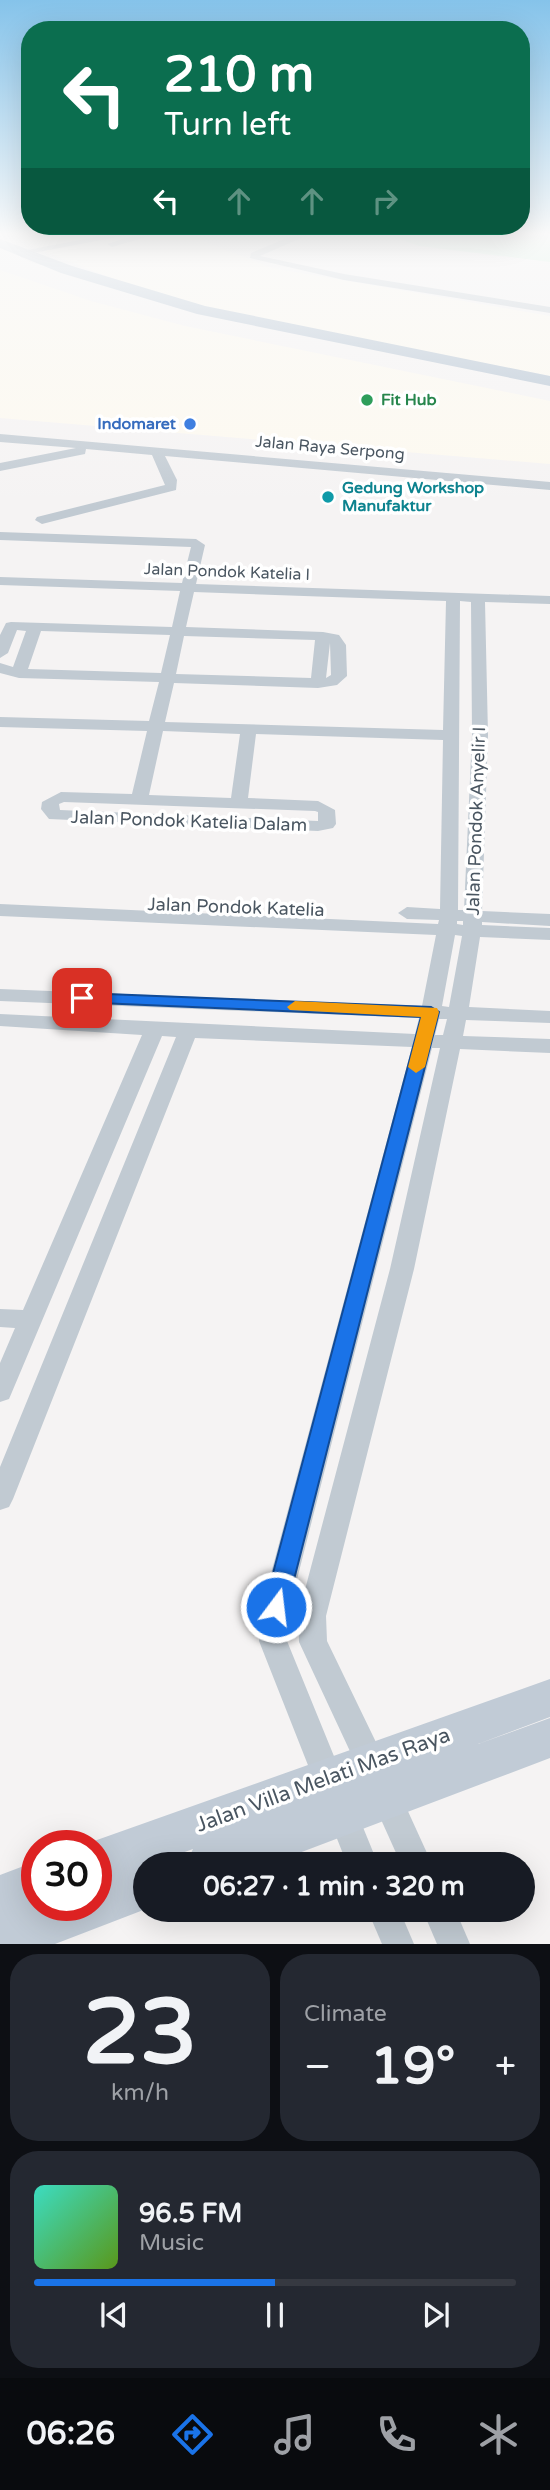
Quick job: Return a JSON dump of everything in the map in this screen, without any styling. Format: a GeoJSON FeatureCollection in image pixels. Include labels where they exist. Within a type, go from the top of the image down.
{"type":"FeatureCollection","features":[{"type":"Feature","properties":{"kind":"main road"},"geometry":{"type":"LineString","coordinates":[[213,326],[550,394]]}},
{"type":"Feature","properties":{"kind":"main road"},"geometry":{"type":"LineString","coordinates":[[274,326],[550,381]]}},
{"type":"Feature","properties":{"kind":"street","name":"Jalan Raya Serpong"},"geometry":{"type":"LineString","coordinates":[[0,438],[550,486]]}},
{"type":"Feature","properties":{"kind":"street"},"geometry":{"type":"LineString","coordinates":[[0,467],[108,446]]}},
{"type":"Feature","properties":{"kind":"street"},"geometry":{"type":"LineString","coordinates":[[42,520],[171,487],[171,480],[156,450]]}},
{"type":"Feature","properties":{"kind":"street"},"geometry":{"type":"LineString","coordinates":[[0,536],[197,543],[156,727]]}},
{"type":"Feature","properties":{"kind":"street","name":"Jalan Pondok Katelia I"},"geometry":{"type":"LineString","coordinates":[[0,581],[453,597]]}},
{"type":"Feature","properties":{"kind":"street"},"geometry":{"type":"LineString","coordinates":[[453,597],[550,600]]}},
{"type":"Feature","properties":{"kind":"street","name":"Jalan Pondok Anyelir I"},"geometry":{"type":"LineString","coordinates":[[435,1031],[448,922],[453,735],[453,597]]}},
{"type":"Feature","properties":{"kind":"street","name":"Jalan Pondok Anyelir I"},"geometry":{"type":"LineString","coordinates":[[435,1031],[458,1013],[473,923],[480,734],[478,598]]}},
{"type":"Feature","properties":{"kind":"street"},"geometry":{"type":"LineString","coordinates":[[0,653],[11,626],[323,636],[318,683],[19,673],[0,667]]}},
{"type":"Feature","properties":{"kind":"street"},"geometry":{"type":"LineString","coordinates":[[19,673],[35,626]]}},
{"type":"Feature","properties":{"kind":"street"},"geometry":{"type":"LineString","coordinates":[[0,722],[453,735]]}},
{"type":"Feature","properties":{"kind":"street","name":"Jalan Pondok Katelia Dalam"},"geometry":{"type":"LineString","coordinates":[[139,800],[156,727]]}},
{"type":"Feature","properties":{"kind":"street","name":"Jalan Pondok Katelia Dalam"},"geometry":{"type":"LineString","coordinates":[[239,802],[249,730]]}},
{"type":"Feature","properties":{"kind":"street","name":"Jalan Pondok Katelia Dalam"},"geometry":{"type":"LineString","coordinates":[[61,797],[239,802],[318,806],[326,810],[327,824],[318,826],[62,816],[55,815],[49,804],[53,799],[61,797]]}},
{"type":"Feature","properties":{"kind":"street","name":"Jalan Pondok Katelia"},"geometry":{"type":"LineString","coordinates":[[0,898],[448,922]]}},
{"type":"Feature","properties":{"kind":"street","name":"Jalan Pondok Katelia"},"geometry":{"type":"LineString","coordinates":[[0,910],[448,922]]}},
{"type":"Feature","properties":{"kind":"street"},"geometry":{"type":"LineString","coordinates":[[448,922],[550,920]]}},
{"type":"Feature","properties":{"kind":"street"},"geometry":{"type":"LineString","coordinates":[[473,923],[550,934]]}},
{"type":"Feature","properties":{"kind":"street"},"geometry":{"type":"LineString","coordinates":[[0,995],[435,1031],[550,1046]]}},
{"type":"Feature","properties":{"kind":"street"},"geometry":{"type":"LineString","coordinates":[[358,1852],[273,1641],[276,1607],[435,1031],[458,1013],[550,1017]]}},
{"type":"Feature","properties":{"kind":"street"},"geometry":{"type":"LineString","coordinates":[[0,1020],[188,1031],[435,1031]]}},
{"type":"Feature","properties":{"kind":"street"},"geometry":{"type":"LineString","coordinates":[[0,1392],[155,1030]]}},
{"type":"Feature","properties":{"kind":"street"},"geometry":{"type":"LineString","coordinates":[[0,1499],[188,1031]]}},
{"type":"Feature","properties":{"kind":"street"},"geometry":{"type":"LineString","coordinates":[[412,1852],[313,1642],[312,1616],[402,1269],[435,1031]]}},
{"type":"Feature","properties":{"kind":"street"},"geometry":{"type":"LineString","coordinates":[[70,1229],[108,1229]]}},
{"type":"Feature","properties":{"kind":"street"},"geometry":{"type":"LineString","coordinates":[[0,1318],[30,1319]]}},
{"type":"Feature","properties":{"kind":"street","name":"Jalan Villa Melati Mas Raya"},"geometry":{"type":"LineString","coordinates":[[112,1859],[335,1796],[379,1780],[550,1698]]}},
{"type":"Feature","properties":{"kind":"street","name":"Jalan Villa Melati Mas Raya"},"geometry":{"type":"LineString","coordinates":[[379,1780],[550,1738]]}},
{"type":"Feature","properties":{"kind":"street","name":"Jalan Villa Melati Mas Raya"},"geometry":{"type":"LineString","coordinates":[[231,1852],[335,1796]]}},
{"type":"Feature","properties":{"kind":"street"},"geometry":{"type":"LineString","coordinates":[[0,1898],[21,1890]]}},
{"type":"Feature","properties":{"kind":"street"},"geometry":{"type":"LineString","coordinates":[[112,1900],[133,1892]]}},
{"type":"Feature","properties":{"kind":"street"},"geometry":{"type":"LineString","coordinates":[[0,1941],[55,1921]]}},
{"type":"Feature","properties":{"kind":"street"},"geometry":{"type":"LineString","coordinates":[[389,1922],[398,1944]]}},
{"type":"Feature","properties":{"kind":"street"},"geometry":{"type":"LineString","coordinates":[[444,1922],[454,1944]]}},
{"type":"Feature","properties":{"kind":"shaded area"},"geometry":{"type":"Polygon","coordinates":[[[0,326],[184,326],[550,401],[550,464],[0,418],[0,326]]]}},
{"type":"Feature","properties":{"kind":"shaded area"},"geometry":{"type":"Polygon","coordinates":[[[294,326],[550,326],[550,376],[294,326]]]}},
{"type":"Feature","properties":{"kind":"slow traffic"},"geometry":{"type":"LineString","coordinates":[[295,1007],[431,1012],[416,1067]]}},
{"type":"Feature","properties":{"kind":"place","name":"Fit Hub"},"geometry":{"type":"Point","coordinates":[367,400]}},
{"type":"Feature","properties":{"kind":"place","name":"Indomaret"},"geometry":{"type":"Point","coordinates":[190,424]}},
{"type":"Feature","properties":{"kind":"place","name":"Gedung Workshop Manufaktur"},"geometry":{"type":"Point","coordinates":[328,497]}},
{"type":"Feature","properties":{"kind":"route"},"geometry":{"type":"LineString","coordinates":[[82,998],[431,1012],[276,1607]]}}]}
